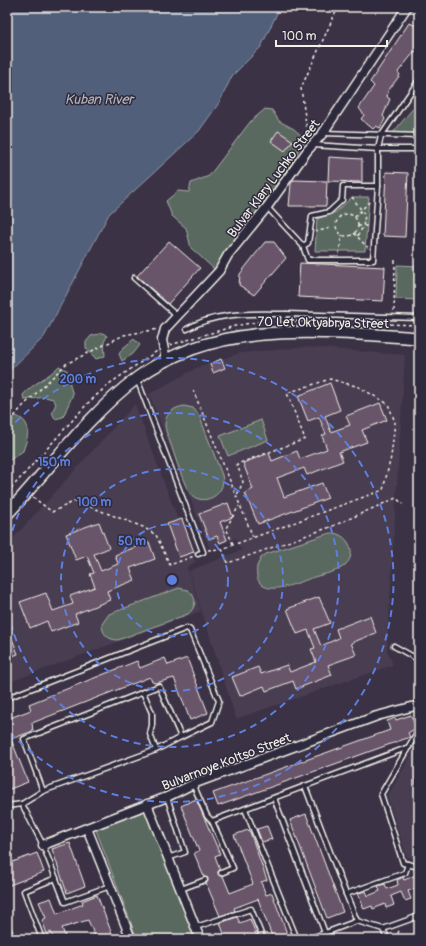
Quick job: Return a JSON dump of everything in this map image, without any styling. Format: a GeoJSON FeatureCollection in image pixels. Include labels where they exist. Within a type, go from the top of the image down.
{"type":"FeatureCollection","features":[{"type":"Feature","properties":{"kind":"main road","name":"70 Let Oktyabrya Street"},"geometry":{"type":"LineString","coordinates":[[7,514],[116,396],[137,379],[166,360],[227,339],[259,334],[285,333],[419,338]]}},
{"type":"Feature","properties":{"kind":"street","name":"Bulvar Klary Luchko Street"},"geometry":{"type":"LineString","coordinates":[[166,329],[219,271],[228,256],[323,133],[407,7]]}},
{"type":"Feature","properties":{"kind":"street"},"geometry":{"type":"LineString","coordinates":[[166,329],[162,340],[166,360]]}},
{"type":"Feature","properties":{"kind":"street","name":"Bulvarnoye Koltso Street"},"geometry":{"type":"LineString","coordinates":[[43,844],[167,797],[193,784],[377,716],[419,705]]}},
{"type":"Feature","properties":{"kind":"street"},"geometry":{"type":"LineString","coordinates":[[147,804],[200,939]]}},
{"type":"Feature","properties":{"kind":"street"},"geometry":{"type":"LineString","coordinates":[[87,828],[131,939]]}},
{"type":"Feature","properties":{"kind":"lane"},"geometry":{"type":"LineString","coordinates":[[267,207],[303,246],[308,260],[373,260],[378,186],[378,149],[381,136],[419,80]]}},
{"type":"Feature","properties":{"kind":"lane"},"geometry":{"type":"LineString","coordinates":[[323,133],[419,136]]}},
{"type":"Feature","properties":{"kind":"lane"},"geometry":{"type":"LineString","coordinates":[[313,145],[378,149],[419,149]]}},
{"type":"Feature","properties":{"kind":"lane"},"geometry":{"type":"LineString","coordinates":[[303,246],[308,243],[312,216],[330,212],[342,200],[343,186],[378,186]]}},
{"type":"Feature","properties":{"kind":"lane"},"geometry":{"type":"LineString","coordinates":[[134,278],[178,316]]}},
{"type":"Feature","properties":{"kind":"lane"},"geometry":{"type":"LineString","coordinates":[[285,333],[284,321],[286,314]]}},
{"type":"Feature","properties":{"kind":"lane"},"geometry":{"type":"LineString","coordinates":[[187,329],[196,324],[217,318],[238,315],[286,314],[419,318]]}},
{"type":"Feature","properties":{"kind":"lane"},"geometry":{"type":"LineString","coordinates":[[137,379],[201,553]]}},
{"type":"Feature","properties":{"kind":"lane"},"geometry":{"type":"LineString","coordinates":[[7,698],[188,628],[219,701],[212,722],[156,750],[43,791],[22,804],[7,806]]}},
{"type":"Feature","properties":{"kind":"lane"},"geometry":{"type":"LineString","coordinates":[[394,646],[419,660]]}},
{"type":"Feature","properties":{"kind":"lane"},"geometry":{"type":"LineString","coordinates":[[43,791],[24,738],[159,686],[181,737]]}},
{"type":"Feature","properties":{"kind":"lane"},"geometry":{"type":"LineString","coordinates":[[143,692],[152,713],[150,734],[156,750]]}},
{"type":"Feature","properties":{"kind":"lane"},"geometry":{"type":"LineString","coordinates":[[419,729],[381,794],[403,863],[419,867]]}},
{"type":"Feature","properties":{"kind":"lane"},"geometry":{"type":"LineString","coordinates":[[212,821],[408,747]]}},
{"type":"Feature","properties":{"kind":"lane"},"geometry":{"type":"LineString","coordinates":[[193,784],[207,816],[212,821],[233,868],[221,873]]}},
{"type":"Feature","properties":{"kind":"lane"},"geometry":{"type":"LineString","coordinates":[[305,786],[357,921]]}},
{"type":"Feature","properties":{"kind":"lane"},"geometry":{"type":"LineString","coordinates":[[167,797],[185,852],[168,858]]}},
{"type":"Feature","properties":{"kind":"lane"},"geometry":{"type":"LineString","coordinates":[[274,798],[325,933]]}},
{"type":"Feature","properties":{"kind":"lane"},"geometry":{"type":"LineString","coordinates":[[22,804],[43,844],[66,902],[110,885]]}},
{"type":"Feature","properties":{"kind":"lane"},"geometry":{"type":"LineString","coordinates":[[245,809],[296,939]]}},
{"type":"Feature","properties":{"kind":"lane"},"geometry":{"type":"LineString","coordinates":[[346,894],[405,873],[408,864]]}},
{"type":"Feature","properties":{"kind":"lane"},"geometry":{"type":"LineString","coordinates":[[42,939],[24,891],[56,878]]}},
{"type":"Feature","properties":{"kind":"lane"},"geometry":{"type":"LineString","coordinates":[[180,889],[205,880]]}},
{"type":"Feature","properties":{"kind":"lane"},"geometry":{"type":"LineString","coordinates":[[196,927],[252,909],[263,939]]}},
{"type":"Feature","properties":{"kind":"lane"},"geometry":{"type":"LineString","coordinates":[[308,939],[357,921],[383,929],[419,916]]}},
{"type":"Feature","properties":{"kind":"lane"},"geometry":{"type":"LineString","coordinates":[[383,929],[387,939]]}},
{"type":"Feature","properties":{"kind":"path"},"geometry":{"type":"LineString","coordinates":[[301,149],[307,131],[301,88],[338,7]]}},
{"type":"Feature","properties":{"kind":"path"},"geometry":{"type":"LineString","coordinates":[[355,217],[377,195]]}},
{"type":"Feature","properties":{"kind":"path"},"geometry":{"type":"LineString","coordinates":[[352,197],[365,215],[364,226],[357,237]]}},
{"type":"Feature","properties":{"kind":"path"},"geometry":{"type":"LineString","coordinates":[[338,260],[342,235],[336,227],[339,217],[346,213],[355,217],[358,226],[354,233],[346,236],[342,235]]}},
{"type":"Feature","properties":{"kind":"path"},"geometry":{"type":"LineString","coordinates":[[358,226],[375,227]]}},
{"type":"Feature","properties":{"kind":"path"},"geometry":{"type":"LineString","coordinates":[[309,232],[330,228]]}},
{"type":"Feature","properties":{"kind":"path"},"geometry":{"type":"LineString","coordinates":[[354,233],[366,246],[374,247]]}},
{"type":"Feature","properties":{"kind":"path"},"geometry":{"type":"LineString","coordinates":[[393,317],[395,260]]}},
{"type":"Feature","properties":{"kind":"path"},"geometry":{"type":"LineString","coordinates":[[256,322],[284,321],[419,324]]}},
{"type":"Feature","properties":{"kind":"path"},"geometry":{"type":"LineString","coordinates":[[7,426],[21,408],[66,364],[124,336],[149,330],[166,329]]}},
{"type":"Feature","properties":{"kind":"path"},"geometry":{"type":"LineString","coordinates":[[412,348],[419,348]]}},
{"type":"Feature","properties":{"kind":"path"},"geometry":{"type":"LineString","coordinates":[[18,481],[52,512],[75,501],[143,527],[156,535],[170,565],[210,549],[222,549],[383,490],[391,457],[395,422],[388,404],[359,387],[330,379],[287,393],[306,439],[237,464],[243,482],[236,497]]}},
{"type":"Feature","properties":{"kind":"path"},"geometry":{"type":"LineString","coordinates":[[193,390],[239,506],[253,537]]}},
{"type":"Feature","properties":{"kind":"path"},"geometry":{"type":"LineString","coordinates":[[222,549],[228,563],[333,526],[396,498],[403,504]]}},
{"type":"Feature","properties":{"kind":"path"},"geometry":{"type":"LineString","coordinates":[[233,544],[226,528],[239,506]]}},
{"type":"Feature","properties":{"kind":"path"},"geometry":{"type":"LineString","coordinates":[[395,939],[404,922]]}},
{"type":"Feature","properties":{"kind":"shaded area"},"geometry":{"type":"Polygon","coordinates":[[[306,347],[405,355],[387,650],[393,665],[236,719],[189,571],[241,550],[236,538],[210,549],[149,394],[200,366],[240,353],[306,347]]]}},
{"type":"Feature","properties":{"kind":"shaded area"},"geometry":{"type":"Polygon","coordinates":[[[135,404],[192,557],[196,561],[187,567],[201,611],[7,683],[7,545],[135,404]]]}},
{"type":"Feature","properties":{"kind":"shaded area"},"geometry":{"type":"Polygon","coordinates":[[[419,742],[419,860],[407,857],[387,797],[419,742]]]}},
{"type":"Feature","properties":{"kind":"green space"},"geometry":{"type":"Polygon","coordinates":[[[419,101],[419,139],[396,137],[392,134],[419,101]]]}},
{"type":"Feature","properties":{"kind":"green space"},"geometry":{"type":"Polygon","coordinates":[[[265,109],[272,110],[279,121],[294,129],[303,137],[296,156],[235,244],[214,269],[191,248],[186,228],[172,216],[166,201],[178,191],[189,192],[191,183],[209,176],[250,122],[265,109]]]}},
{"type":"Feature","properties":{"kind":"green space"},"geometry":{"type":"Polygon","coordinates":[[[352,197],[369,197],[365,251],[315,251],[317,219],[336,212],[352,197]]]}},
{"type":"Feature","properties":{"kind":"green space"},"geometry":{"type":"Polygon","coordinates":[[[397,265],[419,266],[419,300],[396,299],[397,265]]]}},
{"type":"Feature","properties":{"kind":"green space"},"geometry":{"type":"Polygon","coordinates":[[[103,333],[107,336],[104,342],[105,356],[96,359],[86,348],[86,342],[91,336],[103,333]]]}},
{"type":"Feature","properties":{"kind":"green space"},"geometry":{"type":"Polygon","coordinates":[[[134,339],[140,345],[133,354],[122,361],[119,354],[123,348],[134,339]]]}},
{"type":"Feature","properties":{"kind":"green space"},"geometry":{"type":"Polygon","coordinates":[[[59,366],[68,371],[73,394],[63,417],[55,419],[52,412],[56,404],[53,399],[45,397],[24,400],[23,395],[31,387],[59,366]]]}},
{"type":"Feature","properties":{"kind":"green space"},"geometry":{"type":"Polygon","coordinates":[[[184,406],[193,408],[199,415],[222,475],[223,482],[217,494],[206,499],[194,497],[189,492],[166,431],[165,421],[169,414],[175,409],[184,406]]]}},
{"type":"Feature","properties":{"kind":"green space"},"geometry":{"type":"Polygon","coordinates":[[[12,415],[23,420],[28,428],[28,433],[23,451],[7,462],[7,420],[12,415]]]}},
{"type":"Feature","properties":{"kind":"green space"},"geometry":{"type":"Polygon","coordinates":[[[261,420],[268,440],[228,456],[220,436],[261,420]]]}},
{"type":"Feature","properties":{"kind":"green space"},"geometry":{"type":"Polygon","coordinates":[[[330,533],[341,536],[349,544],[351,555],[345,565],[331,572],[287,586],[268,588],[261,585],[257,578],[257,566],[261,558],[266,554],[330,533]]]}},
{"type":"Feature","properties":{"kind":"green space"},"geometry":{"type":"Polygon","coordinates":[[[179,588],[188,590],[193,596],[195,602],[193,608],[188,614],[118,640],[109,638],[104,633],[102,624],[109,614],[179,588]]]}},
{"type":"Feature","properties":{"kind":"green space"},"geometry":{"type":"Polygon","coordinates":[[[145,810],[195,939],[137,939],[96,830],[145,810]]]}},
{"type":"Feature","properties":{"kind":"water","name":"Kuban River"},"geometry":{"type":"Polygon","coordinates":[[[7,7],[280,7],[261,47],[232,76],[219,103],[199,131],[109,214],[44,337],[7,373],[7,7]]]}},
{"type":"Feature","properties":{"kind":"building"},"geometry":{"type":"Polygon","coordinates":[[[409,23],[419,27],[419,49],[417,52],[415,51],[398,72],[400,75],[388,91],[387,97],[390,99],[383,116],[385,119],[380,128],[376,126],[373,129],[361,119],[364,115],[359,108],[374,86],[370,82],[409,23]]]}},
{"type":"Feature","properties":{"kind":"building"},"geometry":{"type":"Polygon","coordinates":[[[278,131],[293,141],[285,151],[271,141],[278,131]]]}},
{"type":"Feature","properties":{"kind":"building"},"geometry":{"type":"Polygon","coordinates":[[[329,157],[362,159],[362,182],[328,181],[329,157]]]}},
{"type":"Feature","properties":{"kind":"building"},"geometry":{"type":"Polygon","coordinates":[[[386,172],[408,173],[405,237],[383,236],[386,172]]]}},
{"type":"Feature","properties":{"kind":"building"},"geometry":{"type":"Polygon","coordinates":[[[293,180],[327,181],[326,206],[289,206],[291,184],[293,180]]]}},
{"type":"Feature","properties":{"kind":"building"},"geometry":{"type":"Polygon","coordinates":[[[169,241],[200,268],[168,304],[137,276],[169,241]]]}},
{"type":"Feature","properties":{"kind":"building"},"geometry":{"type":"Polygon","coordinates":[[[265,242],[274,242],[286,258],[254,295],[239,285],[240,274],[265,242]]]}},
{"type":"Feature","properties":{"kind":"building"},"geometry":{"type":"Polygon","coordinates":[[[300,263],[385,267],[383,301],[298,297],[300,263]]]}},
{"type":"Feature","properties":{"kind":"building"},"geometry":{"type":"Polygon","coordinates":[[[221,359],[225,368],[213,373],[210,364],[221,359]]]}},
{"type":"Feature","properties":{"kind":"building"},"geometry":{"type":"Polygon","coordinates":[[[330,383],[340,410],[325,416],[331,432],[350,425],[346,416],[380,403],[387,420],[362,430],[367,442],[339,452],[343,461],[307,475],[304,468],[277,478],[284,497],[322,483],[328,498],[258,524],[245,493],[253,489],[243,463],[269,453],[272,461],[297,451],[300,459],[327,449],[322,436],[326,434],[319,417],[308,421],[298,396],[330,383]]]}},
{"type":"Feature","properties":{"kind":"building"},"geometry":{"type":"Polygon","coordinates":[[[228,503],[233,517],[220,522],[227,540],[220,543],[217,536],[209,539],[199,514],[228,503]]]}},
{"type":"Feature","properties":{"kind":"building"},"geometry":{"type":"Polygon","coordinates":[[[182,519],[194,552],[179,557],[167,524],[182,519]]]}},
{"type":"Feature","properties":{"kind":"building"},"geometry":{"type":"Polygon","coordinates":[[[99,522],[109,548],[94,554],[101,571],[118,564],[115,555],[149,542],[155,559],[130,568],[135,580],[107,591],[110,600],[75,614],[78,622],[51,632],[47,621],[30,628],[20,602],[46,593],[53,611],[73,604],[70,596],[95,587],[90,574],[94,573],[87,556],[76,560],[66,534],[99,522]]]}},
{"type":"Feature","properties":{"kind":"building"},"geometry":{"type":"Polygon","coordinates":[[[319,597],[330,623],[314,629],[321,646],[339,638],[336,629],[370,616],[376,633],[351,643],[356,655],[328,665],[332,675],[296,689],[293,681],[266,691],[264,686],[240,696],[232,677],[258,667],[261,674],[287,665],[290,672],[316,662],[311,649],[315,648],[308,630],[297,634],[287,609],[319,597]]]}},
{"type":"Feature","properties":{"kind":"building"},"geometry":{"type":"Polygon","coordinates":[[[7,626],[18,654],[7,658],[7,626]]]}},
{"type":"Feature","properties":{"kind":"building"},"geometry":{"type":"Polygon","coordinates":[[[165,658],[168,665],[187,658],[208,713],[190,720],[174,678],[156,683],[152,682],[150,677],[32,723],[33,731],[11,739],[28,782],[10,789],[7,782],[7,728],[9,727],[7,719],[31,710],[29,704],[137,661],[140,668],[165,658]]]}},
{"type":"Feature","properties":{"kind":"building"},"geometry":{"type":"Polygon","coordinates":[[[411,715],[416,728],[408,733],[410,737],[218,806],[213,793],[390,730],[387,721],[395,718],[396,720],[411,715]]]}},
{"type":"Feature","properties":{"kind":"building"},"geometry":{"type":"Polygon","coordinates":[[[196,799],[220,854],[215,856],[220,870],[218,874],[223,876],[230,893],[253,884],[234,835],[248,830],[250,832],[267,880],[261,882],[266,895],[272,893],[289,939],[273,939],[258,899],[234,908],[235,911],[220,916],[206,883],[208,878],[204,877],[194,853],[199,851],[181,806],[196,799]]]}},
{"type":"Feature","properties":{"kind":"building"},"geometry":{"type":"Polygon","coordinates":[[[306,814],[343,912],[327,918],[290,820],[306,814]]]}},
{"type":"Feature","properties":{"kind":"building"},"geometry":{"type":"Polygon","coordinates":[[[267,826],[272,839],[262,842],[257,829],[267,826]]]}},
{"type":"Feature","properties":{"kind":"building"},"geometry":{"type":"Polygon","coordinates":[[[70,843],[85,886],[67,893],[52,849],[70,843]]]}},
{"type":"Feature","properties":{"kind":"building"},"geometry":{"type":"Polygon","coordinates":[[[37,853],[44,872],[7,886],[7,864],[37,853]]]}},
{"type":"Feature","properties":{"kind":"building"},"geometry":{"type":"Polygon","coordinates":[[[419,874],[419,887],[408,891],[411,899],[405,901],[401,892],[391,896],[394,905],[386,908],[385,904],[373,909],[372,906],[364,909],[358,893],[366,891],[368,896],[380,891],[378,886],[385,884],[387,889],[398,885],[397,880],[403,877],[404,880],[419,874]]]}},
{"type":"Feature","properties":{"kind":"building"},"geometry":{"type":"Polygon","coordinates":[[[97,895],[114,939],[96,939],[88,920],[62,928],[66,939],[53,939],[51,932],[47,934],[42,920],[46,918],[39,902],[51,898],[57,914],[83,904],[82,901],[97,895]]]}},
{"type":"Feature","properties":{"kind":"building"},"geometry":{"type":"Polygon","coordinates":[[[7,917],[14,935],[7,938],[7,917]]]}},
{"type":"Feature","properties":{"kind":"building"},"geometry":{"type":"Polygon","coordinates":[[[237,917],[240,923],[250,919],[258,939],[226,939],[220,923],[237,917]]]}}]}
